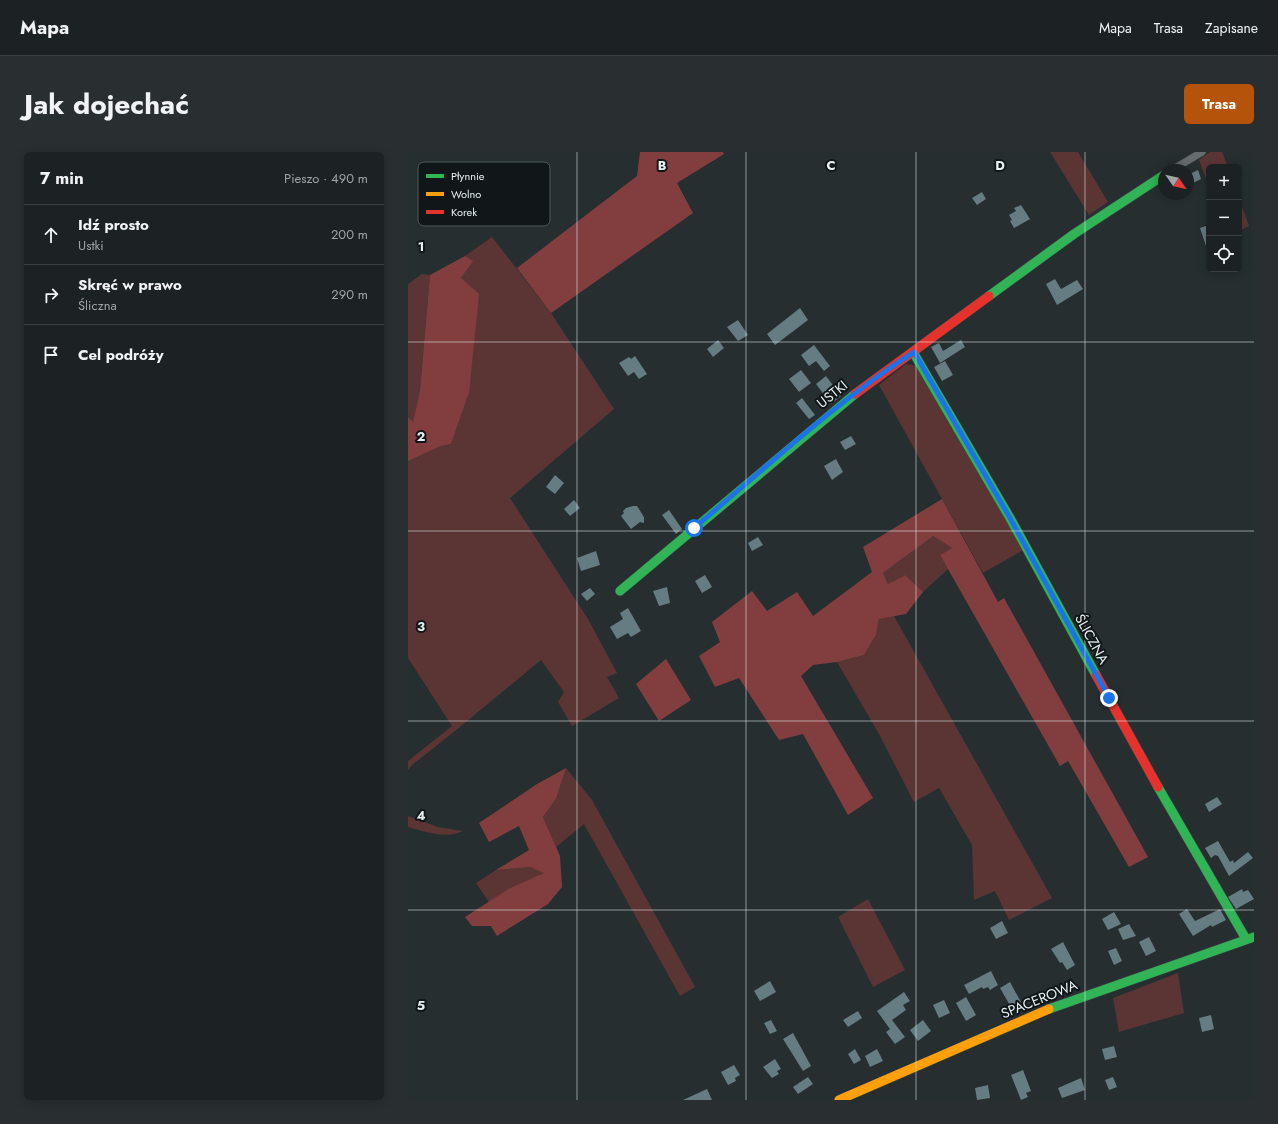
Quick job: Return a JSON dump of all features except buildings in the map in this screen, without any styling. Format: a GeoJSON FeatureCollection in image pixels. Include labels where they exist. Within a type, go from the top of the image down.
{"type":"FeatureCollection","features":[{"type":"Feature","properties":{"kind":"street"},"geometry":{"type":"LineString","coordinates":[[1182,164],[1202,152]]}},
{"type":"Feature","properties":{"kind":"street","name":"USTKI"},"geometry":{"type":"LineString","coordinates":[[620,591],[860,389],[914,352],[940,330],[1074,234],[1158,179]]}},
{"type":"Feature","properties":{"kind":"street","name":"ŚLICZNA"},"geometry":{"type":"LineString","coordinates":[[914,352],[1010,518],[1192,848],[1250,938]]}},
{"type":"Feature","properties":{"kind":"street","name":"SPACEROWA"},"geometry":{"type":"LineString","coordinates":[[839,1100],[1037,1013],[1250,938]]}},
{"type":"Feature","properties":{"kind":"shaded area"},"geometry":{"type":"Polygon","coordinates":[[[640,152],[723,152],[724,154],[677,183],[693,213],[551,313],[517,268],[637,176],[640,152]]]}},
{"type":"Feature","properties":{"kind":"shaded area"},"geometry":{"type":"Polygon","coordinates":[[[1050,152],[1078,152],[1108,202],[1089,215],[1050,152]]]}},
{"type":"Feature","properties":{"kind":"shaded area"},"geometry":{"type":"Polygon","coordinates":[[[1210,152],[1222,152],[1227,164],[1206,164],[1206,179],[1199,160],[1210,152]]]}},
{"type":"Feature","properties":{"kind":"shaded area"},"geometry":{"type":"Polygon","coordinates":[[[1242,206],[1249,226],[1242,230],[1242,206]]]}},
{"type":"Feature","properties":{"kind":"shaded area"},"geometry":{"type":"Polygon","coordinates":[[[492,237],[551,313],[614,409],[510,498],[588,619],[617,673],[607,677],[619,698],[572,726],[558,702],[564,692],[541,660],[412,765],[408,770],[408,761],[452,726],[408,658],[408,461],[441,446],[451,444],[469,393],[461,278],[472,261],[465,256],[492,237]]]}},
{"type":"Feature","properties":{"kind":"shaded area"},"geometry":{"type":"Polygon","coordinates":[[[465,256],[473,261],[461,278],[479,294],[469,393],[451,444],[441,446],[408,461],[408,417],[413,422],[420,390],[430,275],[465,256]]]}},
{"type":"Feature","properties":{"kind":"shaded area"},"geometry":{"type":"Polygon","coordinates":[[[422,274],[430,275],[420,390],[413,423],[408,417],[408,284],[422,274]]]}},
{"type":"Feature","properties":{"kind":"shaded area"},"geometry":{"type":"Polygon","coordinates":[[[906,364],[918,366],[1023,550],[983,573],[879,385],[906,364]]]}},
{"type":"Feature","properties":{"kind":"shaded area"},"geometry":{"type":"Polygon","coordinates":[[[942,499],[998,602],[1004,598],[1148,857],[1129,867],[1068,761],[1060,766],[940,555],[952,548],[933,536],[883,573],[888,584],[905,575],[923,592],[906,614],[879,619],[876,635],[864,655],[837,662],[813,665],[801,676],[873,798],[848,815],[803,734],[779,740],[739,678],[715,687],[699,656],[720,642],[712,622],[752,591],[767,611],[797,592],[813,616],[872,572],[863,547],[942,499]]]}},
{"type":"Feature","properties":{"kind":"shaded area"},"geometry":{"type":"Polygon","coordinates":[[[933,536],[952,548],[940,555],[948,569],[923,592],[905,575],[888,584],[883,573],[933,536]]]}},
{"type":"Feature","properties":{"kind":"shaded area"},"geometry":{"type":"Polygon","coordinates":[[[894,616],[1052,898],[1009,920],[995,891],[974,900],[972,845],[939,788],[914,802],[879,734],[837,662],[864,655],[876,635],[879,619],[894,616]]]}},
{"type":"Feature","properties":{"kind":"shaded area"},"geometry":{"type":"Polygon","coordinates":[[[666,659],[691,700],[659,721],[636,684],[666,659]]]}},
{"type":"Feature","properties":{"kind":"shaded area"},"geometry":{"type":"Polygon","coordinates":[[[566,768],[592,800],[695,987],[680,996],[584,824],[556,847],[543,817],[556,799],[566,768]]]}},
{"type":"Feature","properties":{"kind":"shaded area"},"geometry":{"type":"Polygon","coordinates":[[[566,768],[556,799],[543,817],[560,856],[562,887],[548,904],[497,936],[491,926],[472,926],[465,917],[510,888],[544,873],[530,867],[496,870],[529,850],[519,826],[489,842],[479,823],[537,784],[566,768]]]}},
{"type":"Feature","properties":{"kind":"shaded area"},"geometry":{"type":"Polygon","coordinates":[[[408,816],[438,827],[463,831],[443,835],[421,831],[408,827],[408,816]]]}},
{"type":"Feature","properties":{"kind":"shaded area"},"geometry":{"type":"Polygon","coordinates":[[[530,867],[545,873],[510,888],[489,902],[476,883],[496,870],[530,867]]]}},
{"type":"Feature","properties":{"kind":"shaded area"},"geometry":{"type":"Polygon","coordinates":[[[868,899],[905,970],[873,987],[838,917],[868,899]]]}},
{"type":"Feature","properties":{"kind":"shaded area"},"geometry":{"type":"Polygon","coordinates":[[[1178,973],[1184,1013],[1119,1032],[1113,998],[1178,973]]]}},
{"type":"Feature","properties":{"kind":"traffic: fast"},"geometry":{"type":"LineString","coordinates":[[989,296],[1074,234],[1158,179]]}},
{"type":"Feature","properties":{"kind":"traffic: fast"},"geometry":{"type":"LineString","coordinates":[[913,352],[1010,518],[1096,675]]}},
{"type":"Feature","properties":{"kind":"traffic: fast"},"geometry":{"type":"LineString","coordinates":[[620,591],[855,394]]}},
{"type":"Feature","properties":{"kind":"traffic: fast"},"geometry":{"type":"LineString","coordinates":[[1158,787],[1246,939]]}},
{"type":"Feature","properties":{"kind":"traffic: fast"},"geometry":{"type":"LineString","coordinates":[[1049,1009],[1254,937]]}},
{"type":"Feature","properties":{"kind":"traffic: slow"},"geometry":{"type":"LineString","coordinates":[[839,1100],[1049,1009]]}},
{"type":"Feature","properties":{"kind":"traffic: jam"},"geometry":{"type":"LineString","coordinates":[[855,394],[989,296]]}},
{"type":"Feature","properties":{"kind":"traffic: jam"},"geometry":{"type":"LineString","coordinates":[[1096,675],[1158,787]]}},
{"type":"Feature","properties":{"kind":"route"},"geometry":{"type":"LineString","coordinates":[[694,528],[860,389],[914,352],[1010,518],[1109,698]]}}]}
